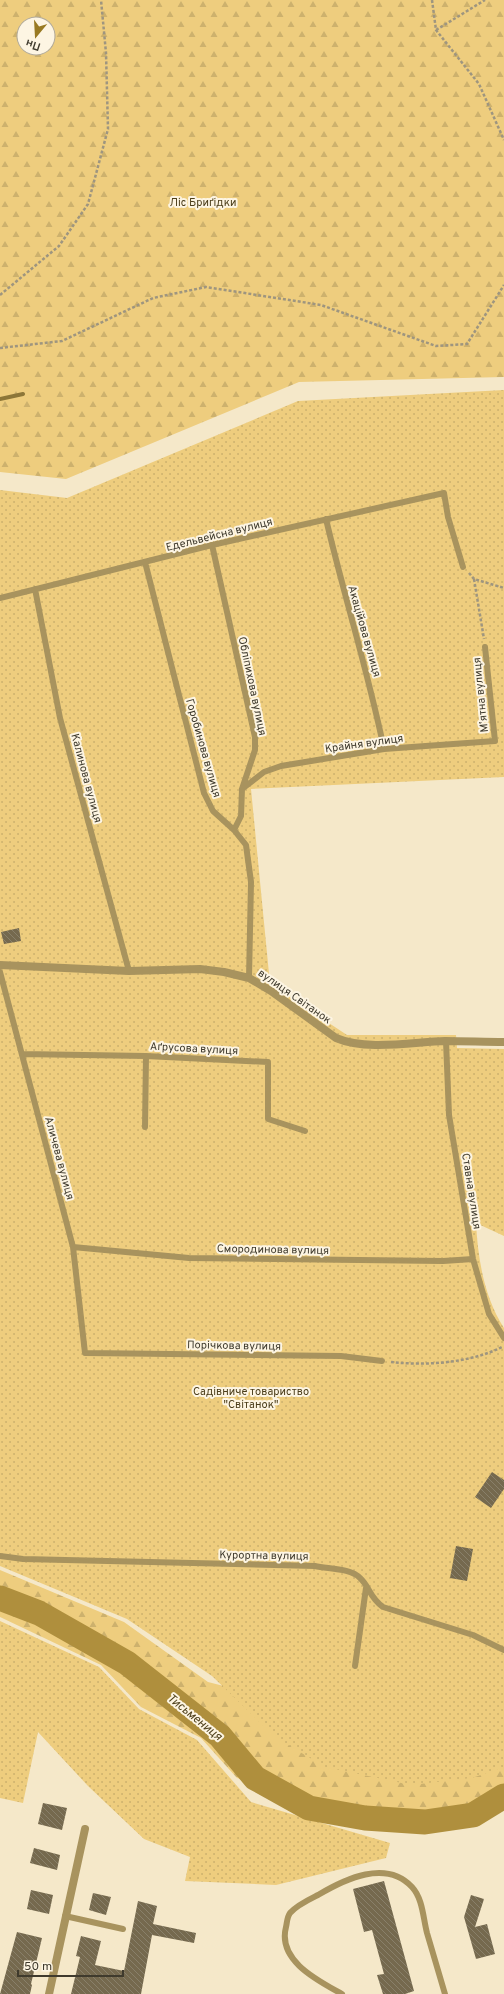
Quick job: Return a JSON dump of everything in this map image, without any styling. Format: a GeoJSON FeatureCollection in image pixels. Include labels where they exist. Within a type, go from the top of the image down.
{"type":"FeatureCollection","features":[{"type":"Feature","properties":{"kind":"street","name":"вулиця Світанок"},"geometry":{"type":"LineString","coordinates":[[0,965],[129,971],[200,969],[249,978],[271,991],[336,1038],[347,1043],[374,1044],[446,1041],[504,1042]]}},
{"type":"Feature","properties":{"kind":"street"},"geometry":{"type":"LineString","coordinates":[[48,1994],[85,1828]]}},
{"type":"Feature","properties":{"kind":"lane","name":"Едельвейсна вулиця"},"geometry":{"type":"LineString","coordinates":[[0,598],[212,545],[444,493],[448,517],[463,567]]}},
{"type":"Feature","properties":{"kind":"lane","name":"Акаційова вулиця"},"geometry":{"type":"LineString","coordinates":[[326,519],[344,594],[372,689],[384,749]]}},
{"type":"Feature","properties":{"kind":"lane","name":"Обліпихова вулиця"},"geometry":{"type":"LineString","coordinates":[[212,545],[255,737],[255,750],[242,789],[241,816],[234,830]]}},
{"type":"Feature","properties":{"kind":"lane","name":"Горобинова вулиця"},"geometry":{"type":"LineString","coordinates":[[145,562],[204,793],[213,811],[234,830],[246,846],[251,882],[249,978]]}},
{"type":"Feature","properties":{"kind":"lane","name":"Калинова вулиця"},"geometry":{"type":"LineString","coordinates":[[35,589],[60,718],[129,971]]}},
{"type":"Feature","properties":{"kind":"lane","name":"Мʼятна вулиця"},"geometry":{"type":"LineString","coordinates":[[485,647],[495,741]]}},
{"type":"Feature","properties":{"kind":"lane","name":"Крайня вулиця"},"geometry":{"type":"LineString","coordinates":[[242,789],[254,778],[281,766],[384,749],[495,741]]}},
{"type":"Feature","properties":{"kind":"lane","name":"Аличева вулиця"},"geometry":{"type":"LineString","coordinates":[[0,972],[73,1247],[85,1353]]}},
{"type":"Feature","properties":{"kind":"lane","name":"Ставна вулиця"},"geometry":{"type":"LineString","coordinates":[[446,1041],[449,1115],[473,1259],[489,1314],[504,1338]]}},
{"type":"Feature","properties":{"kind":"lane","name":"Аґрусова вулиця"},"geometry":{"type":"LineString","coordinates":[[22,1054],[146,1056],[268,1062],[268,1119],[305,1131]]}},
{"type":"Feature","properties":{"kind":"lane"},"geometry":{"type":"LineString","coordinates":[[145,1126],[146,1056]]}},
{"type":"Feature","properties":{"kind":"lane","name":"Смородинова вулиця"},"geometry":{"type":"LineString","coordinates":[[73,1247],[189,1258],[443,1261],[473,1259]]}},
{"type":"Feature","properties":{"kind":"lane","name":"Порічкова вулиця"},"geometry":{"type":"LineString","coordinates":[[85,1353],[341,1356],[382,1361]]}},
{"type":"Feature","properties":{"kind":"lane","name":"Курортна вулиця"},"geometry":{"type":"LineString","coordinates":[[0,1556],[23,1559],[315,1566],[349,1572],[360,1577],[375,1601],[383,1607],[473,1635],[504,1650]]}},
{"type":"Feature","properties":{"kind":"lane"},"geometry":{"type":"LineString","coordinates":[[355,1666],[366,1588]]}},
{"type":"Feature","properties":{"kind":"lane"},"geometry":{"type":"LineString","coordinates":[[342,1994],[309,1975],[292,1956],[285,1945],[286,1926],[289,1915],[297,1906],[345,1879],[373,1873],[387,1874],[403,1880],[413,1888],[419,1897],[426,1931],[445,1994]]}},
{"type":"Feature","properties":{"kind":"lane"},"geometry":{"type":"LineString","coordinates":[[65,1916],[122,1929]]}},
{"type":"Feature","properties":{"kind":"path"},"geometry":{"type":"LineString","coordinates":[[0,295],[59,246],[88,204],[108,129],[106,53],[101,0]]}},
{"type":"Feature","properties":{"kind":"path"},"geometry":{"type":"LineString","coordinates":[[432,0],[436,30],[479,84],[504,140]]}},
{"type":"Feature","properties":{"kind":"path"},"geometry":{"type":"LineString","coordinates":[[436,30],[485,0]]}},
{"type":"Feature","properties":{"kind":"path"},"geometry":{"type":"LineString","coordinates":[[0,348],[62,341],[153,298],[206,287],[321,305],[436,346],[467,344],[504,285]]}},
{"type":"Feature","properties":{"kind":"path"},"geometry":{"type":"LineString","coordinates":[[463,567],[474,579],[504,588]]}},
{"type":"Feature","properties":{"kind":"path"},"geometry":{"type":"LineString","coordinates":[[474,579],[485,647]]}},
{"type":"Feature","properties":{"kind":"path"},"geometry":{"type":"LineString","coordinates":[[382,1361],[419,1364],[453,1360],[484,1354],[504,1346]]}},
{"type":"Feature","properties":{"kind":"green space","name":"Ліс Бриґідки"},"geometry":{"type":"Polygon","coordinates":[[[0,0],[504,0],[504,377],[299,382],[66,479],[0,472],[0,0]]]}},
{"type":"Feature","properties":{"kind":"green space","name":"Садівниче товариство \"Світанок\""},"geometry":{"type":"Polygon","coordinates":[[[504,390],[504,777],[251,789],[270,984],[347,1035],[456,1035],[457,1048],[504,1049],[504,1236],[476,1223],[478,1250],[483,1277],[491,1304],[504,1328],[504,1767],[472,1778],[411,1785],[325,1767],[275,1737],[212,1676],[127,1619],[0,1566],[0,490],[67,498],[298,401],[504,390]]]}},
{"type":"Feature","properties":{"kind":"green space"},"geometry":{"type":"Polygon","coordinates":[[[0,1570],[124,1622],[208,1682],[504,1758],[504,1788],[470,1807],[424,1817],[366,1812],[312,1800],[237,1778],[201,1738],[141,1707],[101,1665],[0,1617],[0,1570]]]}},
{"type":"Feature","properties":{"kind":"green space"},"geometry":{"type":"Polygon","coordinates":[[[0,1621],[99,1667],[139,1709],[197,1740],[251,1802],[390,1843],[386,1858],[276,1885],[185,1881],[190,1857],[144,1839],[88,1786],[38,1732],[23,1803],[0,1798],[0,1621]]]}},
{"type":"Feature","properties":{"kind":"building"},"geometry":{"type":"Polygon","coordinates":[[[19,928],[21,941],[4,944],[1,932],[19,928]]]}},
{"type":"Feature","properties":{"kind":"building"},"geometry":{"type":"Polygon","coordinates":[[[492,1472],[504,1480],[504,1489],[491,1508],[475,1497],[492,1472]]]}},
{"type":"Feature","properties":{"kind":"building"},"geometry":{"type":"Polygon","coordinates":[[[456,1546],[473,1549],[467,1581],[450,1578],[456,1546]]]}},
{"type":"Feature","properties":{"kind":"building"},"geometry":{"type":"Polygon","coordinates":[[[43,1803],[67,1808],[62,1830],[38,1824],[43,1803]]]}},
{"type":"Feature","properties":{"kind":"building"},"geometry":{"type":"Polygon","coordinates":[[[34,1848],[60,1855],[57,1870],[30,1863],[34,1848]]]}},
{"type":"Feature","properties":{"kind":"building"},"geometry":{"type":"Polygon","coordinates":[[[384,1881],[414,1991],[405,1994],[383,1994],[377,1975],[384,1974],[372,1930],[364,1932],[353,1889],[384,1881]]]}},
{"type":"Feature","properties":{"kind":"building"},"geometry":{"type":"Polygon","coordinates":[[[31,1890],[53,1895],[49,1914],[27,1909],[31,1890]]]}},
{"type":"Feature","properties":{"kind":"building"},"geometry":{"type":"Polygon","coordinates":[[[93,1893],[111,1897],[106,1915],[89,1910],[93,1893]]]}},
{"type":"Feature","properties":{"kind":"building"},"geometry":{"type":"Polygon","coordinates":[[[471,1895],[484,1899],[475,1927],[487,1924],[495,1954],[476,1959],[464,1917],[471,1895]]]}},
{"type":"Feature","properties":{"kind":"building"},"geometry":{"type":"Polygon","coordinates":[[[138,1901],[157,1906],[153,1924],[196,1933],[194,1943],[152,1935],[141,1994],[71,1994],[80,1957],[76,1956],[81,1936],[101,1941],[95,1965],[124,1971],[138,1901]]]}},
{"type":"Feature","properties":{"kind":"building"},"geometry":{"type":"Polygon","coordinates":[[[17,1932],[42,1938],[30,1994],[0,1994],[17,1932]]]}},
{"type":"Feature","properties":{"kind":"waterway"},"geometry":{"type":"LineString","coordinates":[[0,399],[23,394]]}},
{"type":"Feature","properties":{"kind":"waterway","name":"Тисьмениця"},"geometry":{"type":"LineString","coordinates":[[0,1598],[39,1613],[127,1663],[220,1736],[255,1778],[309,1808],[365,1818],[425,1822],[473,1815],[504,1796]]}}]}
